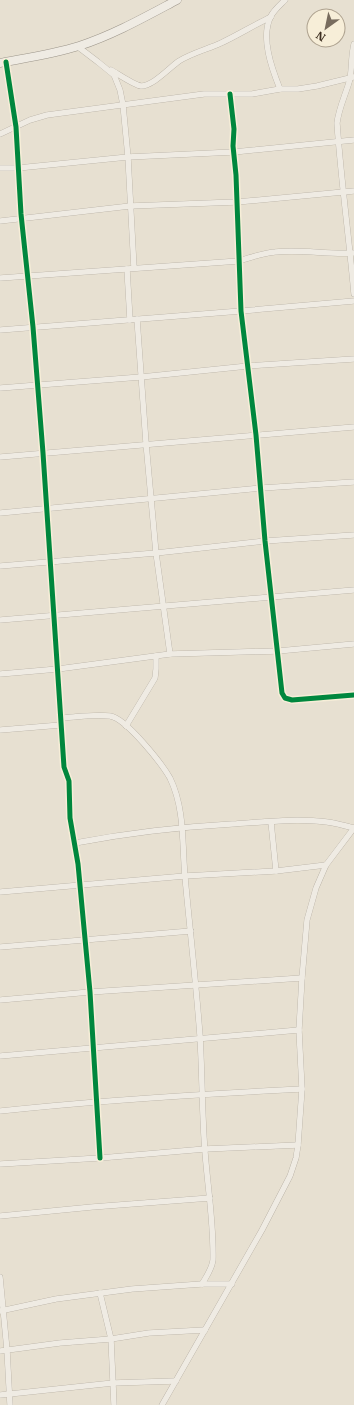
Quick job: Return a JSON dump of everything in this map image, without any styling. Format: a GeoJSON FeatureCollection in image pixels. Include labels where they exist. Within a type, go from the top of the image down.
{"type":"FeatureCollection","features":[{"type":"Feature","properties":{"kind":"main road"},"geometry":{"type":"LineString","coordinates":[[3,62],[48,54],[100,38],[177,0]]}},
{"type":"Feature","properties":{"kind":"street"},"geometry":{"type":"LineString","coordinates":[[107,69],[121,75],[136,85],[142,86],[148,84],[159,78],[183,59],[221,43],[271,17],[285,0]]}},
{"type":"Feature","properties":{"kind":"street"},"geometry":{"type":"LineString","coordinates":[[271,17],[268,29],[268,53],[271,67],[280,89]]}},
{"type":"Feature","properties":{"kind":"street"},"geometry":{"type":"LineString","coordinates":[[354,44],[352,53],[352,77],[338,115],[342,192],[352,253],[354,294]]}},
{"type":"Feature","properties":{"kind":"street"},"geometry":{"type":"LineString","coordinates":[[77,46],[114,75],[118,83],[123,105],[128,156],[134,268]]}},
{"type":"Feature","properties":{"kind":"street"},"geometry":{"type":"LineString","coordinates":[[3,62],[16,127],[22,219],[38,385],[64,767],[69,781],[70,818],[80,884],[90,992],[100,1158]]}},
{"type":"Feature","properties":{"kind":"street"},"geometry":{"type":"LineString","coordinates":[[0,134],[30,120],[47,115],[204,94],[252,94],[280,89],[317,86],[352,77]]}},
{"type":"Feature","properties":{"kind":"street"},"geometry":{"type":"LineString","coordinates":[[230,94],[234,129],[241,311],[262,488],[265,541],[282,693],[285,698],[292,700],[354,695]]}},
{"type":"Feature","properties":{"kind":"street"},"geometry":{"type":"LineString","coordinates":[[0,168],[18,168],[128,156],[234,152],[354,140]]}},
{"type":"Feature","properties":{"kind":"street"},"geometry":{"type":"LineString","coordinates":[[0,221],[130,206],[237,202],[354,191]]}},
{"type":"Feature","properties":{"kind":"street"},"geometry":{"type":"LineString","coordinates":[[0,278],[239,262],[257,255],[275,252],[300,251],[352,253]]}},
{"type":"Feature","properties":{"kind":"street"},"geometry":{"type":"LineString","coordinates":[[127,269],[130,320]]}},
{"type":"Feature","properties":{"kind":"street"},"geometry":{"type":"LineString","coordinates":[[0,330],[354,301]]}},
{"type":"Feature","properties":{"kind":"street"},"geometry":{"type":"LineString","coordinates":[[137,319],[156,553],[170,654]]}},
{"type":"Feature","properties":{"kind":"street"},"geometry":{"type":"LineString","coordinates":[[0,388],[141,377],[248,366],[354,360]]}},
{"type":"Feature","properties":{"kind":"street"},"geometry":{"type":"LineString","coordinates":[[0,457],[354,427]]}},
{"type":"Feature","properties":{"kind":"street"},"geometry":{"type":"LineString","coordinates":[[0,513],[262,488],[354,482]]}},
{"type":"Feature","properties":{"kind":"street"},"geometry":{"type":"LineString","coordinates":[[0,566],[156,553],[265,541],[354,535]]}},
{"type":"Feature","properties":{"kind":"street"},"geometry":{"type":"LineString","coordinates":[[0,620],[354,590]]}},
{"type":"Feature","properties":{"kind":"street"},"geometry":{"type":"LineString","coordinates":[[0,674],[58,669],[170,654],[278,651],[354,644]]}},
{"type":"Feature","properties":{"kind":"street"},"geometry":{"type":"LineString","coordinates":[[126,726],[155,678],[156,656]]}},
{"type":"Feature","properties":{"kind":"street"},"geometry":{"type":"LineString","coordinates":[[61,718],[110,716],[118,719],[155,756],[169,776],[176,793],[183,827],[185,876],[200,1039],[205,1149],[210,1198],[213,1263],[202,1284]]}},
{"type":"Feature","properties":{"kind":"street"},"geometry":{"type":"LineString","coordinates":[[0,730],[61,725]]}},
{"type":"Feature","properties":{"kind":"street"},"geometry":{"type":"LineString","coordinates":[[75,843],[122,834],[183,827],[271,822],[328,822],[354,828],[326,865],[316,888],[307,920],[299,1030],[302,1065],[302,1089],[296,1158],[290,1176],[262,1230],[162,1405]]}},
{"type":"Feature","properties":{"kind":"street"},"geometry":{"type":"LineString","coordinates":[[271,822],[276,870]]}},
{"type":"Feature","properties":{"kind":"street"},"geometry":{"type":"LineString","coordinates":[[0,892],[80,884],[326,865]]}},
{"type":"Feature","properties":{"kind":"street"},"geometry":{"type":"LineString","coordinates":[[0,947],[190,931]]}},
{"type":"Feature","properties":{"kind":"street"},"geometry":{"type":"LineString","coordinates":[[0,1000],[90,992],[302,978]]}},
{"type":"Feature","properties":{"kind":"street"},"geometry":{"type":"LineString","coordinates":[[0,1056],[299,1030]]}},
{"type":"Feature","properties":{"kind":"street"},"geometry":{"type":"LineString","coordinates":[[0,1111],[202,1094],[302,1089]]}},
{"type":"Feature","properties":{"kind":"street"},"geometry":{"type":"LineString","coordinates":[[0,1164],[100,1158],[205,1149],[298,1145]]}},
{"type":"Feature","properties":{"kind":"street"},"geometry":{"type":"LineString","coordinates":[[0,1216],[210,1198]]}},
{"type":"Feature","properties":{"kind":"street"},"geometry":{"type":"LineString","coordinates":[[0,1276],[2,1311],[7,1350],[10,1405]]}},
{"type":"Feature","properties":{"kind":"street"},"geometry":{"type":"LineString","coordinates":[[2,1311],[56,1299],[132,1289],[202,1284],[232,1284]]}},
{"type":"Feature","properties":{"kind":"street"},"geometry":{"type":"LineString","coordinates":[[100,1293],[111,1339],[114,1405]]}},
{"type":"Feature","properties":{"kind":"street"},"geometry":{"type":"LineString","coordinates":[[0,1351],[60,1343],[111,1339],[149,1333],[206,1330]]}},
{"type":"Feature","properties":{"kind":"street"},"geometry":{"type":"LineString","coordinates":[[0,1395],[113,1383],[176,1381]]}},
{"type":"Feature","properties":{"kind":"cycle path"},"geometry":{"type":"LineString","coordinates":[[6,62],[16,127],[21,214],[33,327],[43,453],[64,767],[69,781],[70,818],[78,864],[90,992],[100,1158]]}},
{"type":"Feature","properties":{"kind":"cycle path"},"geometry":{"type":"LineString","coordinates":[[230,94],[234,129],[233,146],[236,175],[241,311],[256,435],[265,541],[282,693],[285,698],[292,700],[354,695]]}}]}
